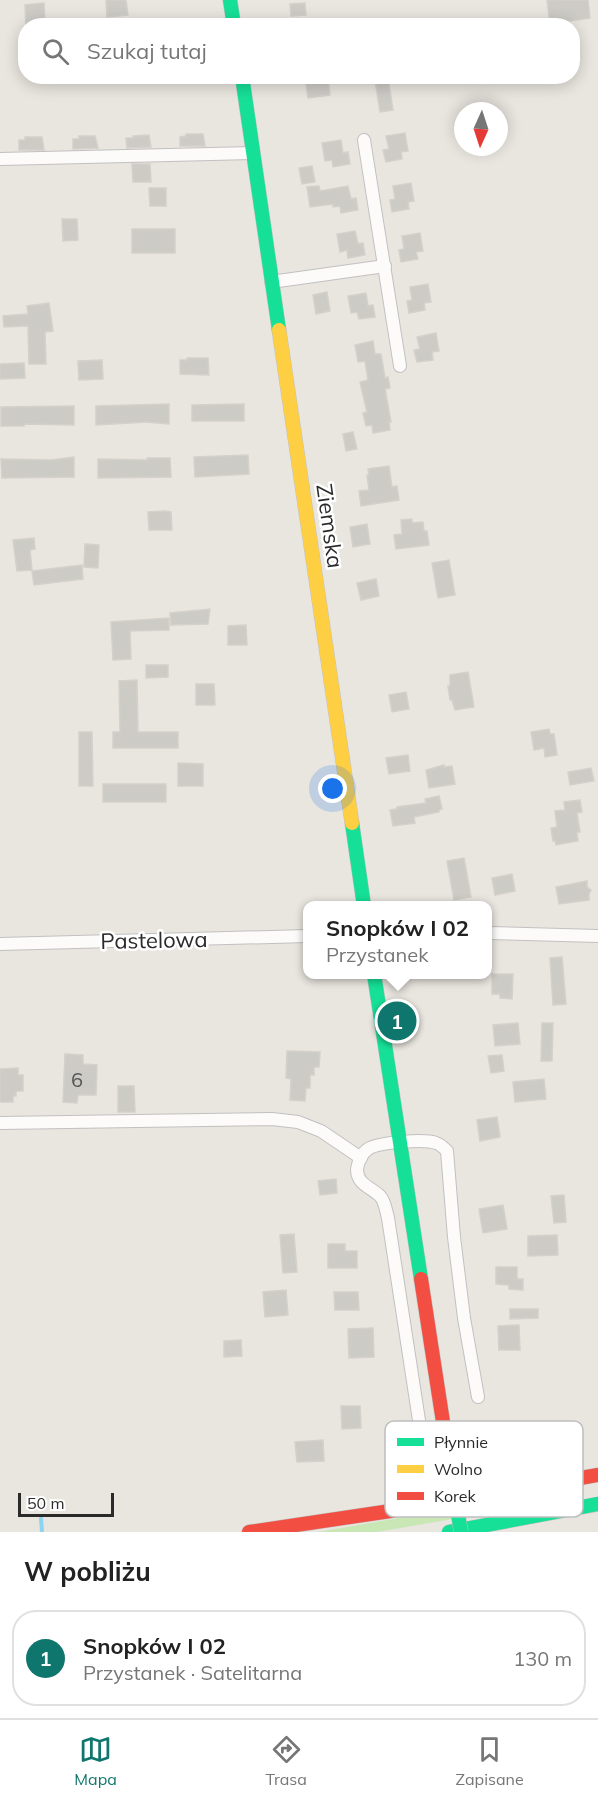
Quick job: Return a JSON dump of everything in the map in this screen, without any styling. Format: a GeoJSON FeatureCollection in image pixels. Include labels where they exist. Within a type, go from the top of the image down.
{"type":"FeatureCollection","features":[{"type":"Feature","properties":{"kind":"main road"},"geometry":{"type":"LineString","coordinates":[[230,0],[233,18]]}},
{"type":"Feature","properties":{"kind":"main road","name":"Ziemska"},"geometry":{"type":"LineString","coordinates":[[243,84],[363,901]]}},
{"type":"Feature","properties":{"kind":"main road"},"geometry":{"type":"LineString","coordinates":[[375,979],[443,1421]]}},
{"type":"Feature","properties":{"kind":"main road"},"geometry":{"type":"LineString","coordinates":[[583,1478],[598,1475]]}},
{"type":"Feature","properties":{"kind":"main road"},"geometry":{"type":"LineString","coordinates":[[583,1507],[598,1504]]}},
{"type":"Feature","properties":{"kind":"main road"},"geometry":{"type":"LineString","coordinates":[[249,1532],[385,1512]]}},
{"type":"Feature","properties":{"kind":"main road"},"geometry":{"type":"LineString","coordinates":[[458,1517],[461,1532]]}},
{"type":"Feature","properties":{"kind":"main road"},"geometry":{"type":"LineString","coordinates":[[449,1532],[529,1517]]}},
{"type":"Feature","properties":{"kind":"street"},"geometry":{"type":"LineString","coordinates":[[364,140],[400,366]]}},
{"type":"Feature","properties":{"kind":"street"},"geometry":{"type":"LineString","coordinates":[[0,159],[253,153]]}},
{"type":"Feature","properties":{"kind":"street"},"geometry":{"type":"LineString","coordinates":[[271,282],[384,266]]}},
{"type":"Feature","properties":{"kind":"street"},"geometry":{"type":"LineString","coordinates":[[492,933],[598,936]]}},
{"type":"Feature","properties":{"kind":"street","name":"Pastelowa"},"geometry":{"type":"LineString","coordinates":[[0,944],[303,936]]}},
{"type":"Feature","properties":{"kind":"street"},"geometry":{"type":"LineString","coordinates":[[0,1124],[272,1119],[298,1122],[321,1131],[360,1158]]}},
{"type":"Feature","properties":{"kind":"street"},"geometry":{"type":"LineString","coordinates":[[419,1421],[388,1218],[381,1197],[364,1186],[358,1178],[357,1168],[360,1158],[376,1146],[423,1141],[438,1143],[447,1151],[464,1318],[478,1397]]}},
{"type":"Feature","properties":{"kind":"green space"},"geometry":{"type":"Polygon","coordinates":[[[405,1517],[464,1517],[377,1532],[318,1532],[405,1517]]]}},
{"type":"Feature","properties":{"kind":"building"},"geometry":{"type":"Polygon","coordinates":[[[106,0],[126,0],[128,15],[107,17],[106,0]]]}},
{"type":"Feature","properties":{"kind":"building"},"geometry":{"type":"Polygon","coordinates":[[[547,0],[588,0],[590,18],[549,18],[547,0]]]}},
{"type":"Feature","properties":{"kind":"building"},"geometry":{"type":"Polygon","coordinates":[[[44,3],[45,18],[26,18],[25,5],[44,3]]]}},
{"type":"Feature","properties":{"kind":"building"},"geometry":{"type":"Polygon","coordinates":[[[305,3],[306,15],[291,16],[290,4],[305,3]]]}},
{"type":"Feature","properties":{"kind":"building"},"geometry":{"type":"Polygon","coordinates":[[[306,84],[329,84],[330,95],[308,98],[306,84]]]}},
{"type":"Feature","properties":{"kind":"building"},"geometry":{"type":"Polygon","coordinates":[[[376,84],[389,84],[393,110],[380,112],[376,84]]]}},
{"type":"Feature","properties":{"kind":"building"},"geometry":{"type":"Polygon","coordinates":[[[405,133],[408,151],[401,152],[402,159],[386,162],[383,150],[389,149],[386,136],[405,133]]]}},
{"type":"Feature","properties":{"kind":"building"},"geometry":{"type":"Polygon","coordinates":[[[186,134],[203,134],[205,146],[180,146],[180,137],[186,134]]]}},
{"type":"Feature","properties":{"kind":"building"},"geometry":{"type":"Polygon","coordinates":[[[149,135],[151,147],[127,148],[126,138],[149,135]]]}},
{"type":"Feature","properties":{"kind":"building"},"geometry":{"type":"Polygon","coordinates":[[[79,136],[95,136],[98,148],[73,149],[73,139],[79,139],[79,136]]]}},
{"type":"Feature","properties":{"kind":"building"},"geometry":{"type":"Polygon","coordinates":[[[25,137],[42,137],[44,150],[19,150],[19,140],[25,140],[25,137]]]}},
{"type":"Feature","properties":{"kind":"building"},"geometry":{"type":"Polygon","coordinates":[[[341,140],[343,153],[348,152],[350,164],[333,167],[332,160],[325,161],[322,143],[341,140]]]}},
{"type":"Feature","properties":{"kind":"building"},"geometry":{"type":"Polygon","coordinates":[[[132,164],[150,164],[151,182],[133,182],[132,164]]]}},
{"type":"Feature","properties":{"kind":"building"},"geometry":{"type":"Polygon","coordinates":[[[312,166],[315,182],[302,184],[299,168],[312,166]]]}},
{"type":"Feature","properties":{"kind":"building"},"geometry":{"type":"Polygon","coordinates":[[[411,183],[414,201],[408,202],[409,209],[392,212],[390,200],[395,199],[393,186],[411,183]]]}},
{"type":"Feature","properties":{"kind":"building"},"geometry":{"type":"Polygon","coordinates":[[[319,186],[320,191],[348,186],[351,199],[356,198],[358,210],[341,213],[340,206],[333,207],[333,204],[310,207],[307,187],[319,186]]]}},
{"type":"Feature","properties":{"kind":"building"},"geometry":{"type":"Polygon","coordinates":[[[149,188],[166,188],[166,206],[150,206],[149,188]]]}},
{"type":"Feature","properties":{"kind":"building"},"geometry":{"type":"Polygon","coordinates":[[[62,219],[77,219],[78,240],[63,241],[62,219]]]}},
{"type":"Feature","properties":{"kind":"building"},"geometry":{"type":"Polygon","coordinates":[[[132,229],[175,229],[175,253],[132,253],[132,229]]]}},
{"type":"Feature","properties":{"kind":"building"},"geometry":{"type":"Polygon","coordinates":[[[355,231],[358,244],[363,243],[365,255],[348,258],[347,250],[340,252],[337,234],[355,231]]]}},
{"type":"Feature","properties":{"kind":"building"},"geometry":{"type":"Polygon","coordinates":[[[420,233],[423,251],[416,252],[418,259],[401,262],[399,250],[404,249],[402,236],[420,233]]]}},
{"type":"Feature","properties":{"kind":"building"},"geometry":{"type":"Polygon","coordinates":[[[428,284],[431,302],[424,303],[425,310],[409,313],[407,301],[412,300],[410,287],[428,284]]]}},
{"type":"Feature","properties":{"kind":"building"},"geometry":{"type":"Polygon","coordinates":[[[327,292],[330,311],[316,314],[313,295],[327,292]]]}},
{"type":"Feature","properties":{"kind":"building"},"geometry":{"type":"Polygon","coordinates":[[[366,293],[368,306],[373,305],[375,317],[359,319],[357,312],[351,313],[348,296],[366,293]]]}},
{"type":"Feature","properties":{"kind":"building"},"geometry":{"type":"Polygon","coordinates":[[[49,303],[53,331],[45,332],[46,364],[29,364],[28,326],[4,327],[3,316],[28,314],[27,306],[49,303]]]}},
{"type":"Feature","properties":{"kind":"building"},"geometry":{"type":"Polygon","coordinates":[[[436,333],[439,351],[432,352],[433,360],[417,362],[414,350],[420,349],[417,337],[436,333]]]}},
{"type":"Feature","properties":{"kind":"building"},"geometry":{"type":"Polygon","coordinates":[[[373,341],[375,354],[381,354],[385,378],[388,377],[390,388],[385,389],[391,422],[389,422],[390,430],[373,433],[372,425],[366,426],[363,413],[367,412],[360,382],[368,380],[365,361],[358,362],[355,345],[373,341]]]}},
{"type":"Feature","properties":{"kind":"building"},"geometry":{"type":"Polygon","coordinates":[[[187,358],[208,358],[209,375],[180,374],[180,360],[187,360],[187,358]]]}},
{"type":"Feature","properties":{"kind":"building"},"geometry":{"type":"Polygon","coordinates":[[[102,360],[103,379],[79,380],[78,361],[102,360]]]}},
{"type":"Feature","properties":{"kind":"building"},"geometry":{"type":"Polygon","coordinates":[[[24,363],[25,378],[0,379],[0,364],[24,363]]]}},
{"type":"Feature","properties":{"kind":"building"},"geometry":{"type":"Polygon","coordinates":[[[169,404],[169,424],[146,422],[96,425],[96,406],[169,404]]]}},
{"type":"Feature","properties":{"kind":"building"},"geometry":{"type":"Polygon","coordinates":[[[244,404],[244,421],[192,421],[192,405],[244,404]]]}},
{"type":"Feature","properties":{"kind":"building"},"geometry":{"type":"Polygon","coordinates":[[[74,406],[74,425],[1,426],[1,407],[74,406]]]}},
{"type":"Feature","properties":{"kind":"building"},"geometry":{"type":"Polygon","coordinates":[[[353,432],[357,449],[346,451],[343,434],[353,432]]]}},
{"type":"Feature","properties":{"kind":"building"},"geometry":{"type":"Polygon","coordinates":[[[248,455],[249,474],[195,477],[194,457],[248,455]]]}},
{"type":"Feature","properties":{"kind":"building"},"geometry":{"type":"Polygon","coordinates":[[[74,457],[74,477],[2,478],[1,459],[51,460],[74,457]]]}},
{"type":"Feature","properties":{"kind":"building"},"geometry":{"type":"Polygon","coordinates":[[[147,458],[170,458],[171,477],[98,478],[98,459],[147,460],[147,458]]]}},
{"type":"Feature","properties":{"kind":"building"},"geometry":{"type":"Polygon","coordinates":[[[389,466],[392,487],[397,486],[399,500],[361,506],[359,491],[369,490],[368,469],[389,466]]]}},
{"type":"Feature","properties":{"kind":"building"},"geometry":{"type":"Polygon","coordinates":[[[148,512],[171,512],[172,530],[149,530],[148,512]]]}},
{"type":"Feature","properties":{"kind":"building"},"geometry":{"type":"Polygon","coordinates":[[[412,519],[412,523],[423,522],[429,545],[396,549],[394,535],[402,534],[401,520],[412,519]]]}},
{"type":"Feature","properties":{"kind":"building"},"geometry":{"type":"Polygon","coordinates":[[[367,524],[370,544],[353,547],[350,527],[367,524]]]}},
{"type":"Feature","properties":{"kind":"building"},"geometry":{"type":"Polygon","coordinates":[[[34,538],[35,549],[30,550],[32,570],[17,571],[13,540],[34,538]]]}},
{"type":"Feature","properties":{"kind":"building"},"geometry":{"type":"Polygon","coordinates":[[[85,544],[99,545],[98,568],[84,567],[85,544]]]}},
{"type":"Feature","properties":{"kind":"building"},"geometry":{"type":"Polygon","coordinates":[[[449,560],[455,595],[438,598],[432,563],[449,560]]]}},
{"type":"Feature","properties":{"kind":"building"},"geometry":{"type":"Polygon","coordinates":[[[82,565],[83,579],[34,585],[32,571],[82,565]]]}},
{"type":"Feature","properties":{"kind":"building"},"geometry":{"type":"Polygon","coordinates":[[[376,579],[379,596],[361,600],[357,583],[376,579]]]}},
{"type":"Feature","properties":{"kind":"building"},"geometry":{"type":"Polygon","coordinates":[[[210,609],[208,624],[171,625],[170,613],[210,609]]]}},
{"type":"Feature","properties":{"kind":"building"},"geometry":{"type":"Polygon","coordinates":[[[169,618],[169,630],[130,631],[131,659],[113,660],[111,622],[169,618]]]}},
{"type":"Feature","properties":{"kind":"building"},"geometry":{"type":"Polygon","coordinates":[[[246,625],[247,645],[228,645],[228,626],[246,625]]]}},
{"type":"Feature","properties":{"kind":"building"},"geometry":{"type":"Polygon","coordinates":[[[146,665],[168,665],[168,677],[146,678],[146,665]]]}},
{"type":"Feature","properties":{"kind":"building"},"geometry":{"type":"Polygon","coordinates":[[[468,672],[474,707],[455,710],[450,700],[448,686],[450,686],[450,675],[468,672]]]}},
{"type":"Feature","properties":{"kind":"building"},"geometry":{"type":"Polygon","coordinates":[[[137,680],[138,732],[178,732],[178,748],[113,748],[113,732],[120,732],[119,681],[137,680]]]}},
{"type":"Feature","properties":{"kind":"building"},"geometry":{"type":"Polygon","coordinates":[[[196,684],[214,684],[215,705],[196,705],[196,684]]]}},
{"type":"Feature","properties":{"kind":"building"},"geometry":{"type":"Polygon","coordinates":[[[406,692],[409,709],[392,712],[389,695],[406,692]]]}},
{"type":"Feature","properties":{"kind":"building"},"geometry":{"type":"Polygon","coordinates":[[[549,729],[550,734],[554,734],[557,755],[545,757],[544,748],[534,750],[531,732],[549,729]]]}},
{"type":"Feature","properties":{"kind":"building"},"geometry":{"type":"Polygon","coordinates":[[[79,732],[92,732],[93,786],[79,786],[79,732]]]}},
{"type":"Feature","properties":{"kind":"building"},"geometry":{"type":"Polygon","coordinates":[[[408,755],[410,771],[389,774],[386,758],[408,755]]]}},
{"type":"Feature","properties":{"kind":"building"},"geometry":{"type":"Polygon","coordinates":[[[178,763],[203,764],[203,786],[178,786],[178,763]]]}},
{"type":"Feature","properties":{"kind":"building"},"geometry":{"type":"Polygon","coordinates":[[[444,765],[444,767],[452,766],[455,784],[429,788],[426,770],[444,765]]]}},
{"type":"Feature","properties":{"kind":"building"},"geometry":{"type":"Polygon","coordinates":[[[591,768],[594,781],[570,785],[568,772],[591,768]]]}},
{"type":"Feature","properties":{"kind":"building"},"geometry":{"type":"Polygon","coordinates":[[[103,784],[166,784],[166,802],[103,802],[103,784]]]}},
{"type":"Feature","properties":{"kind":"building"},"geometry":{"type":"Polygon","coordinates":[[[439,796],[442,809],[439,812],[414,817],[415,823],[393,826],[390,810],[426,803],[425,799],[439,796]]]}},
{"type":"Feature","properties":{"kind":"building"},"geometry":{"type":"Polygon","coordinates":[[[580,800],[582,812],[577,813],[580,832],[577,832],[578,841],[556,845],[551,828],[557,827],[555,811],[565,810],[564,802],[580,800]]]}},
{"type":"Feature","properties":{"kind":"building"},"geometry":{"type":"Polygon","coordinates":[[[464,858],[471,897],[454,900],[447,861],[464,858]]]}},
{"type":"Feature","properties":{"kind":"building"},"geometry":{"type":"Polygon","coordinates":[[[512,874],[515,891],[495,895],[492,878],[512,874]]]}},
{"type":"Feature","properties":{"kind":"building"},"geometry":{"type":"Polygon","coordinates":[[[587,881],[587,887],[591,890],[589,900],[559,904],[556,887],[587,881]]]}},
{"type":"Feature","properties":{"kind":"building"},"geometry":{"type":"Polygon","coordinates":[[[562,957],[566,1004],[553,1005],[550,958],[562,957]]]}},
{"type":"Feature","properties":{"kind":"building"},"geometry":{"type":"Polygon","coordinates":[[[492,974],[513,974],[512,999],[500,998],[500,994],[492,994],[492,974]]]}},
{"type":"Feature","properties":{"kind":"building"},"geometry":{"type":"Polygon","coordinates":[[[518,1023],[520,1044],[495,1046],[493,1025],[518,1023]]]}},
{"type":"Feature","properties":{"kind":"building"},"geometry":{"type":"Polygon","coordinates":[[[542,1023],[553,1023],[552,1061],[541,1061],[542,1023]]]}},
{"type":"Feature","properties":{"kind":"building"},"geometry":{"type":"Polygon","coordinates":[[[287,1051],[320,1052],[319,1067],[314,1067],[314,1075],[310,1075],[310,1088],[306,1088],[305,1101],[290,1100],[291,1079],[286,1078],[287,1051]]]}},
{"type":"Feature","properties":{"kind":"building"},"geometry":{"type":"Polygon","coordinates":[[[65,1054],[83,1055],[83,1064],[97,1065],[96,1095],[78,1095],[77,1103],[63,1102],[65,1054]]]}},
{"type":"Feature","properties":{"kind":"building"},"geometry":{"type":"Polygon","coordinates":[[[502,1055],[504,1071],[491,1073],[488,1056],[502,1055]]]}},
{"type":"Feature","properties":{"kind":"building"},"geometry":{"type":"Polygon","coordinates":[[[18,1068],[18,1075],[23,1075],[23,1091],[16,1091],[13,1102],[0,1102],[0,1069],[18,1068]]]}},
{"type":"Feature","properties":{"kind":"building"},"geometry":{"type":"Polygon","coordinates":[[[544,1079],[546,1099],[515,1102],[513,1082],[544,1079]]]}},
{"type":"Feature","properties":{"kind":"building"},"geometry":{"type":"Polygon","coordinates":[[[118,1086],[134,1086],[135,1112],[118,1112],[118,1086]]]}},
{"type":"Feature","properties":{"kind":"building"},"geometry":{"type":"Polygon","coordinates":[[[497,1117],[500,1137],[480,1141],[477,1120],[497,1117]]]}},
{"type":"Feature","properties":{"kind":"building"},"geometry":{"type":"Polygon","coordinates":[[[336,1179],[337,1193],[320,1195],[318,1181],[336,1179]]]}},
{"type":"Feature","properties":{"kind":"building"},"geometry":{"type":"Polygon","coordinates":[[[564,1195],[566,1222],[554,1223],[551,1196],[564,1195]]]}},
{"type":"Feature","properties":{"kind":"building"},"geometry":{"type":"Polygon","coordinates":[[[503,1205],[507,1229],[483,1233],[479,1209],[503,1205]]]}},
{"type":"Feature","properties":{"kind":"building"},"geometry":{"type":"Polygon","coordinates":[[[294,1234],[297,1272],[283,1273],[280,1235],[294,1234]]]}},
{"type":"Feature","properties":{"kind":"building"},"geometry":{"type":"Polygon","coordinates":[[[557,1235],[558,1255],[528,1256],[528,1236],[557,1235]]]}},
{"type":"Feature","properties":{"kind":"building"},"geometry":{"type":"Polygon","coordinates":[[[328,1244],[345,1244],[345,1251],[357,1251],[357,1268],[328,1268],[328,1244]]]}},
{"type":"Feature","properties":{"kind":"building"},"geometry":{"type":"Polygon","coordinates":[[[496,1267],[517,1267],[517,1279],[523,1279],[523,1290],[509,1289],[509,1285],[496,1284],[496,1267]]]}},
{"type":"Feature","properties":{"kind":"building"},"geometry":{"type":"Polygon","coordinates":[[[286,1290],[288,1315],[265,1317],[263,1292],[286,1290]]]}},
{"type":"Feature","properties":{"kind":"building"},"geometry":{"type":"Polygon","coordinates":[[[334,1292],[358,1292],[359,1310],[335,1310],[334,1292]]]}},
{"type":"Feature","properties":{"kind":"building"},"geometry":{"type":"Polygon","coordinates":[[[510,1309],[538,1309],[538,1318],[510,1319],[510,1309]]]}},
{"type":"Feature","properties":{"kind":"building"},"geometry":{"type":"Polygon","coordinates":[[[519,1325],[520,1350],[499,1350],[498,1326],[519,1325]]]}},
{"type":"Feature","properties":{"kind":"building"},"geometry":{"type":"Polygon","coordinates":[[[373,1328],[374,1357],[349,1358],[348,1329],[373,1328]]]}},
{"type":"Feature","properties":{"kind":"building"},"geometry":{"type":"Polygon","coordinates":[[[241,1340],[242,1356],[224,1357],[224,1341],[241,1340]]]}},
{"type":"Feature","properties":{"kind":"building"},"geometry":{"type":"Polygon","coordinates":[[[341,1406],[360,1406],[361,1428],[342,1429],[341,1406]]]}},
{"type":"Feature","properties":{"kind":"building"},"geometry":{"type":"Polygon","coordinates":[[[323,1440],[324,1461],[297,1462],[295,1442],[323,1440]]]}},
{"type":"Feature","properties":{"kind":"waterway"},"geometry":{"type":"LineString","coordinates":[[41,1518],[42,1532]]}},
{"type":"Feature","properties":{"kind":"traffic: fast"},"geometry":{"type":"LineString","coordinates":[[230,0],[233,18]]}},
{"type":"Feature","properties":{"kind":"traffic: fast"},"geometry":{"type":"LineString","coordinates":[[243,84],[279,330]]}},
{"type":"Feature","properties":{"kind":"traffic: fast"},"geometry":{"type":"LineString","coordinates":[[352,823],[363,901]]}},
{"type":"Feature","properties":{"kind":"traffic: fast"},"geometry":{"type":"LineString","coordinates":[[375,979],[421,1279]]}},
{"type":"Feature","properties":{"kind":"traffic: fast"},"geometry":{"type":"LineString","coordinates":[[583,1507],[598,1504]]}},
{"type":"Feature","properties":{"kind":"traffic: fast"},"geometry":{"type":"LineString","coordinates":[[458,1517],[461,1532]]}},
{"type":"Feature","properties":{"kind":"traffic: fast"},"geometry":{"type":"LineString","coordinates":[[449,1532],[529,1517]]}},
{"type":"Feature","properties":{"kind":"traffic: slow"},"geometry":{"type":"LineString","coordinates":[[279,330],[352,823]]}},
{"type":"Feature","properties":{"kind":"traffic: jam"},"geometry":{"type":"LineString","coordinates":[[421,1279],[443,1421]]}},
{"type":"Feature","properties":{"kind":"traffic: jam"},"geometry":{"type":"LineString","coordinates":[[583,1478],[598,1475]]}},
{"type":"Feature","properties":{"kind":"traffic: jam"},"geometry":{"type":"LineString","coordinates":[[249,1532],[385,1512]]}},
{"type":"Feature","properties":{"kind":"place","name":"Snopków I 02"},"geometry":{"type":"Point","coordinates":[397,1021]}}]}
